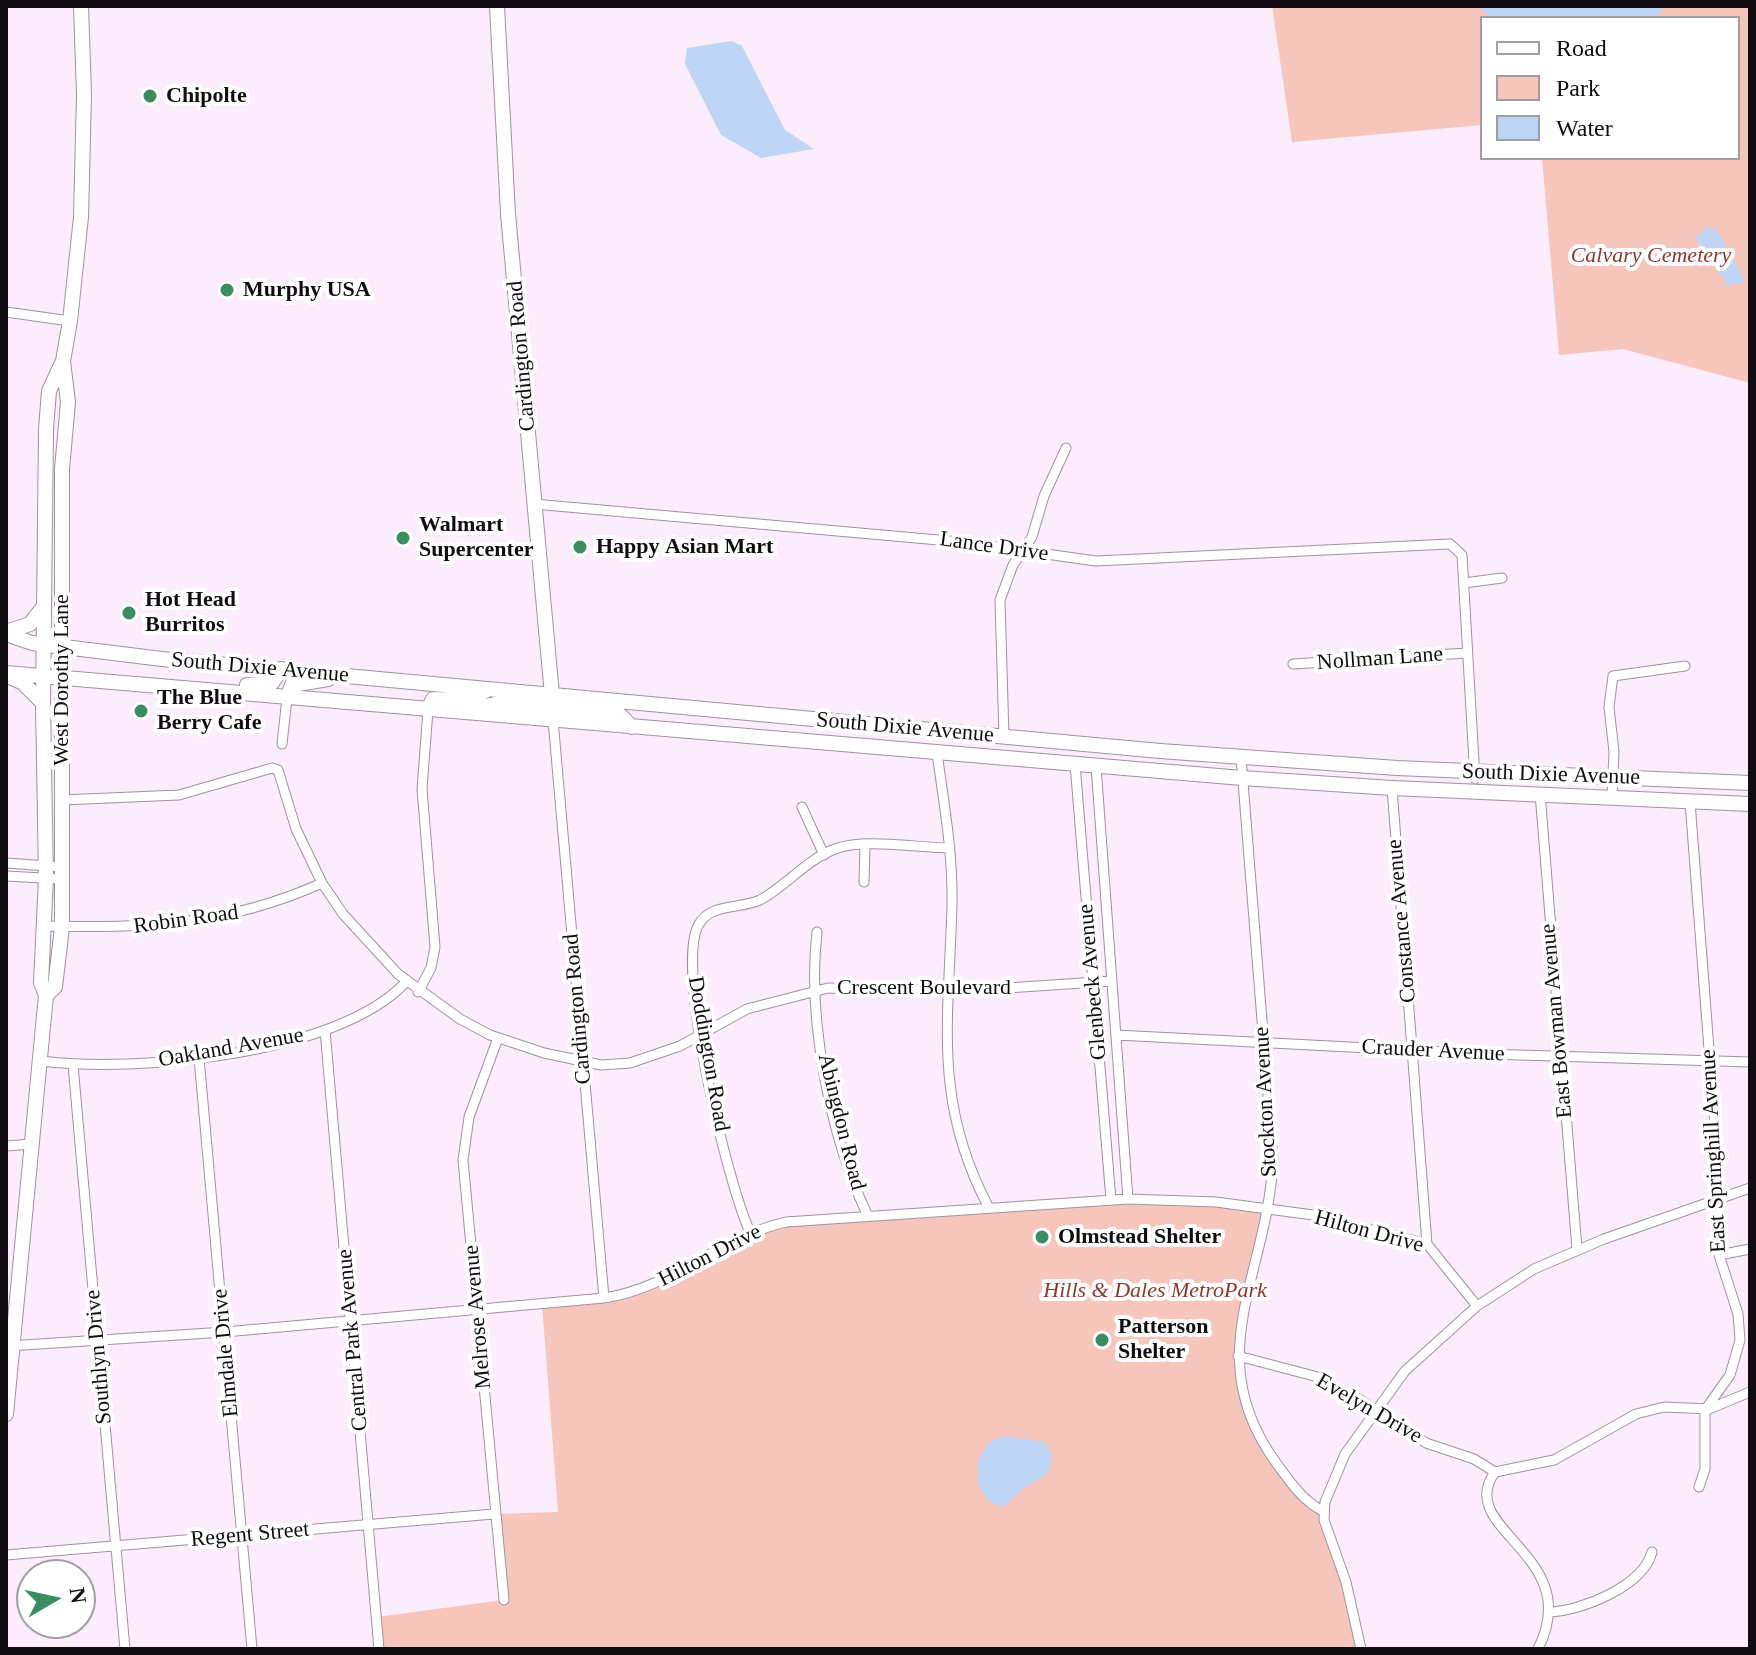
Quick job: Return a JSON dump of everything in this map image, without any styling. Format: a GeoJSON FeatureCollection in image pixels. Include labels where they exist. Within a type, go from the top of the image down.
{"type":"FeatureCollection","features":[{"type":"Feature","properties":{"kind":"main road","name":"West Dorothy Lane"},"geometry":{"type":"LineString","coordinates":[[6,1414],[10,1346],[46,995],[41,983],[46,872],[43,523],[49,391],[63,361],[70,321],[84,149],[81,6]]}},
{"type":"Feature","properties":{"kind":"main road","name":"Cardington Road"},"geometry":{"type":"LineString","coordinates":[[497,6],[508,204],[552,707]]}},
{"type":"Feature","properties":{"kind":"main road","name":"West Dorothy Lane"},"geometry":{"type":"LineString","coordinates":[[46,995],[55,987],[62,927],[62,469],[68,402],[63,361]]}},
{"type":"Feature","properties":{"kind":"main road"},"geometry":{"type":"LineString","coordinates":[[6,633],[30,624],[44,605]]}},
{"type":"Feature","properties":{"kind":"main road"},"geometry":{"type":"LineString","coordinates":[[63,614],[71,635],[103,650]]}},
{"type":"Feature","properties":{"kind":"main road","name":"South Dixie Avenue"},"geometry":{"type":"LineString","coordinates":[[6,633],[45,644],[488,691],[632,727],[1242,778],[1750,804]]}},
{"type":"Feature","properties":{"kind":"main road"},"geometry":{"type":"LineString","coordinates":[[187,687],[264,686],[278,679],[281,669]]}},
{"type":"Feature","properties":{"kind":"main road"},"geometry":{"type":"LineString","coordinates":[[6,674],[23,683],[43,703]]}},
{"type":"Feature","properties":{"kind":"main road","name":"South Dixie Avenue"},"geometry":{"type":"LineString","coordinates":[[6,674],[187,687],[428,710],[466,712],[552,707],[1004,737],[1474,776],[1612,777],[1750,783]]}},
{"type":"Feature","properties":{"kind":"main road"},"geometry":{"type":"LineString","coordinates":[[287,698],[292,685],[344,676]]}},
{"type":"Feature","properties":{"kind":"main road"},"geometry":{"type":"LineString","coordinates":[[395,682],[410,690],[428,710],[433,699],[465,700],[488,691]]}},
{"type":"Feature","properties":{"kind":"main road"},"geometry":{"type":"LineString","coordinates":[[1414,789],[1440,780],[1474,776],[1523,783],[1546,793]]}},
{"type":"Feature","properties":{"kind":"street"},"geometry":{"type":"LineString","coordinates":[[6,312],[70,321]]}},
{"type":"Feature","properties":{"kind":"street"},"geometry":{"type":"LineString","coordinates":[[1004,737],[1000,600],[1008,574],[1032,537],[1044,496],[1066,448]]}},
{"type":"Feature","properties":{"kind":"street","name":"Lance Drive"},"geometry":{"type":"LineString","coordinates":[[534,504],[1117,561],[1455,546],[1462,555],[1464,583]]}},
{"type":"Feature","properties":{"kind":"street"},"geometry":{"type":"LineString","coordinates":[[1474,776],[1464,583],[1502,578]]}},
{"type":"Feature","properties":{"kind":"street","name":"Nollman Lane"},"geometry":{"type":"LineString","coordinates":[[1293,664],[1467,653]]}},
{"type":"Feature","properties":{"kind":"street"},"geometry":{"type":"LineString","coordinates":[[1612,797],[1614,752],[1609,707],[1613,676],[1685,666]]}},
{"type":"Feature","properties":{"kind":"street"},"geometry":{"type":"LineString","coordinates":[[282,744],[287,698]]}},
{"type":"Feature","properties":{"kind":"street","name":"Cardington Road"},"geometry":{"type":"LineString","coordinates":[[552,707],[604,1298]]}},
{"type":"Feature","properties":{"kind":"street"},"geometry":{"type":"LineString","coordinates":[[418,992],[431,968],[435,947],[422,789],[428,710]]}},
{"type":"Feature","properties":{"kind":"street"},"geometry":{"type":"LineString","coordinates":[[937,753],[950,848],[952,904],[945,1041],[950,1097],[965,1152],[989,1208]]}},
{"type":"Feature","properties":{"kind":"street","name":"Stockton Avenue"},"geometry":{"type":"LineString","coordinates":[[1241,757],[1273,1158],[1267,1210],[1244,1305],[1238,1356],[1244,1401],[1259,1440],[1303,1497],[1323,1511]]}},
{"type":"Feature","properties":{"kind":"street","name":"Glenbeck Avenue"},"geometry":{"type":"LineString","coordinates":[[1075,764],[1111,1200]]}},
{"type":"Feature","properties":{"kind":"street","name":"Glenbeck Avenue"},"geometry":{"type":"LineString","coordinates":[[1096,766],[1128,1199]]}},
{"type":"Feature","properties":{"kind":"street","name":"Crescent Boulevard"},"geometry":{"type":"LineString","coordinates":[[62,800],[179,795],[272,768],[281,773],[296,829],[322,883],[343,914],[406,982],[460,1019],[498,1038],[583,1062],[616,1065],[644,1060],[701,1035],[747,1009],[816,990],[876,987],[947,991],[1112,981]]}},
{"type":"Feature","properties":{"kind":"street","name":"Constance Avenue"},"geometry":{"type":"LineString","coordinates":[[1392,788],[1427,1244]]}},
{"type":"Feature","properties":{"kind":"street","name":"East Bowman Avenue"},"geometry":{"type":"LineString","coordinates":[[1546,793],[1560,1055],[1577,1249]]}},
{"type":"Feature","properties":{"kind":"street","name":"East Springhill Avenue"},"geometry":{"type":"LineString","coordinates":[[1690,802],[1719,1201],[1716,1209],[1719,1255],[1738,1314],[1740,1340],[1730,1375],[1705,1410]]}},
{"type":"Feature","properties":{"kind":"street"},"geometry":{"type":"LineString","coordinates":[[802,807],[824,855]]}},
{"type":"Feature","properties":{"kind":"street"},"geometry":{"type":"LineString","coordinates":[[864,882],[865,846]]}},
{"type":"Feature","properties":{"kind":"street","name":"Doddington Road"},"geometry":{"type":"LineString","coordinates":[[750,1232],[716,1117],[701,1035],[692,955],[701,920],[715,911],[759,900],[837,848],[950,848]]}},
{"type":"Feature","properties":{"kind":"street"},"geometry":{"type":"LineString","coordinates":[[6,863],[62,873]]}},
{"type":"Feature","properties":{"kind":"street"},"geometry":{"type":"LineString","coordinates":[[6,876],[46,872]]}},
{"type":"Feature","properties":{"kind":"street","name":"Robin Road"},"geometry":{"type":"LineString","coordinates":[[44,926],[147,928],[205,921],[261,908],[322,883]]}},
{"type":"Feature","properties":{"kind":"street","name":"Abingdon Road"},"geometry":{"type":"LineString","coordinates":[[817,932],[816,990],[822,1053],[837,1124],[867,1214]]}},
{"type":"Feature","properties":{"kind":"street","name":"Oakland Avenue"},"geometry":{"type":"LineString","coordinates":[[41,1061],[73,1065],[199,1058],[284,1042],[367,1014],[392,997],[406,982]]}},
{"type":"Feature","properties":{"kind":"street","name":"Central Park Avenue"},"geometry":{"type":"LineString","coordinates":[[325,1030],[379,1649]]}},
{"type":"Feature","properties":{"kind":"street","name":"Crauder Avenue"},"geometry":{"type":"LineString","coordinates":[[1116,1035],[1750,1062]]}},
{"type":"Feature","properties":{"kind":"street","name":"Melrose Avenue"},"geometry":{"type":"LineString","coordinates":[[498,1038],[469,1117],[464,1145],[494,1514],[504,1600]]}},
{"type":"Feature","properties":{"kind":"street","name":"Elmdale Drive"},"geometry":{"type":"LineString","coordinates":[[199,1058],[252,1649]]}},
{"type":"Feature","properties":{"kind":"street","name":"Southlyn Drive"},"geometry":{"type":"LineString","coordinates":[[73,1065],[125,1649]]}},
{"type":"Feature","properties":{"kind":"street"},"geometry":{"type":"LineString","coordinates":[[6,1146],[32,1144]]}},
{"type":"Feature","properties":{"kind":"street"},"geometry":{"type":"LineString","coordinates":[[1361,1649],[1352,1603],[1328,1537],[1323,1511],[1336,1472],[1375,1410],[1425,1350],[1477,1306],[1534,1269],[1577,1249],[1750,1188]]}},
{"type":"Feature","properties":{"kind":"street","name":"Hilton Drive"},"geometry":{"type":"LineString","coordinates":[[10,1346],[225,1332],[604,1298],[657,1284],[750,1232],[796,1220],[1128,1199],[1186,1200],[1313,1215],[1427,1244],[1477,1306]]}},
{"type":"Feature","properties":{"kind":"street"},"geometry":{"type":"LineString","coordinates":[[1719,1255],[1750,1249]]}},
{"type":"Feature","properties":{"kind":"street","name":"Evelyn Drive"},"geometry":{"type":"LineString","coordinates":[[1238,1356],[1314,1376],[1426,1443],[1474,1459],[1495,1472]]}},
{"type":"Feature","properties":{"kind":"street"},"geometry":{"type":"LineString","coordinates":[[1538,1649],[1549,1612],[1549,1597],[1541,1572],[1489,1512],[1486,1496],[1495,1472],[1554,1460],[1636,1414],[1664,1407],[1705,1410],[1750,1392]]}},
{"type":"Feature","properties":{"kind":"street"},"geometry":{"type":"LineString","coordinates":[[1699,1487],[1705,1469],[1705,1410]]}},
{"type":"Feature","properties":{"kind":"street","name":"Regent Street"},"geometry":{"type":"LineString","coordinates":[[6,1555],[494,1514]]}},
{"type":"Feature","properties":{"kind":"street"},"geometry":{"type":"LineString","coordinates":[[1549,1612],[1597,1602],[1634,1576],[1648,1562],[1652,1552]]}},
{"type":"Feature","properties":{"kind":"green space","name":"Calvary Cemetery"},"geometry":{"type":"Polygon","coordinates":[[[1272,6],[1750,6],[1750,383],[1623,349],[1559,355],[1542,160],[1740,160],[1740,16],[1480,16],[1480,125],[1292,142],[1272,6]]]}},
{"type":"Feature","properties":{"kind":"green space","name":"Hills & Dales MetroPark"},"geometry":{"type":"Polygon","coordinates":[[[1128,1199],[1267,1210],[1244,1305],[1244,1401],[1280,1468],[1323,1511],[1361,1649],[379,1649],[377,1617],[503,1600],[494,1514],[558,1512],[542,1304],[626,1295],[767,1226],[1128,1199]]]}},
{"type":"Feature","properties":{"kind":"water"},"geometry":{"type":"Polygon","coordinates":[[[1479,6],[1664,6],[1657,16],[1487,16],[1479,6]]]}},
{"type":"Feature","properties":{"kind":"water"},"geometry":{"type":"Polygon","coordinates":[[[732,41],[742,46],[785,130],[814,149],[761,158],[721,135],[685,64],[687,48],[732,41]]]}},
{"type":"Feature","properties":{"kind":"water"},"geometry":{"type":"Polygon","coordinates":[[[1708,226],[1718,233],[1744,278],[1743,283],[1728,285],[1695,238],[1708,226]]]}},
{"type":"Feature","properties":{"kind":"water"},"geometry":{"type":"Polygon","coordinates":[[[1006,1436],[1044,1442],[1051,1458],[1045,1476],[1023,1488],[1004,1507],[984,1494],[978,1471],[985,1448],[994,1440],[1006,1436]]]}},
{"type":"Feature","properties":{"kind":"place","name":"Chipolte"},"geometry":{"type":"Point","coordinates":[150,96]}},
{"type":"Feature","properties":{"kind":"place","name":"Murphy USA"},"geometry":{"type":"Point","coordinates":[227,290]}},
{"type":"Feature","properties":{"kind":"place","name":"Walmart Supercenter"},"geometry":{"type":"Point","coordinates":[403,538]}},
{"type":"Feature","properties":{"kind":"place","name":"Happy Asian Mart"},"geometry":{"type":"Point","coordinates":[580,547]}},
{"type":"Feature","properties":{"kind":"place","name":"Hot Head Burritos"},"geometry":{"type":"Point","coordinates":[129,613]}},
{"type":"Feature","properties":{"kind":"place","name":"The Blue Berry Cafe"},"geometry":{"type":"Point","coordinates":[141,711]}},
{"type":"Feature","properties":{"kind":"place","name":"Olmstead Shelter"},"geometry":{"type":"Point","coordinates":[1042,1237]}},
{"type":"Feature","properties":{"kind":"place","name":"Patterson Shelter"},"geometry":{"type":"Point","coordinates":[1102,1340]}}]}
